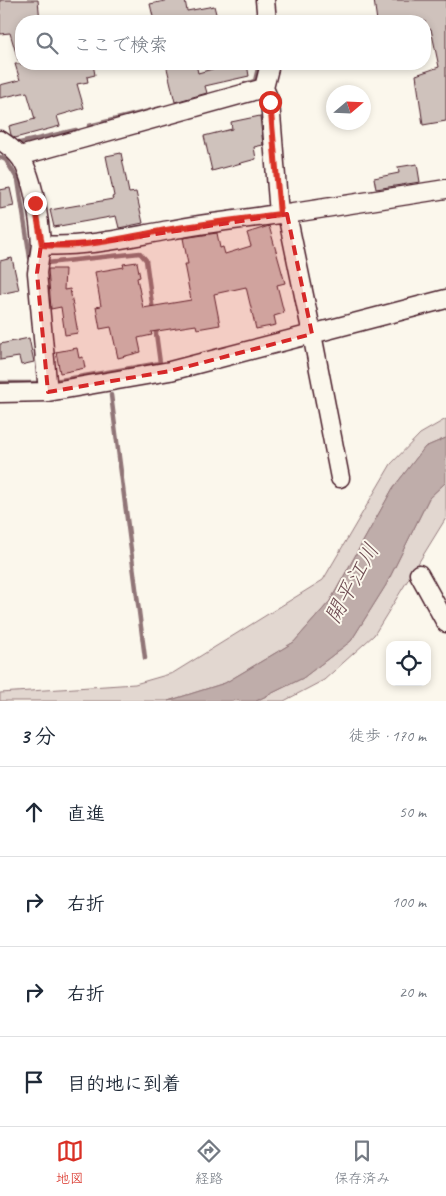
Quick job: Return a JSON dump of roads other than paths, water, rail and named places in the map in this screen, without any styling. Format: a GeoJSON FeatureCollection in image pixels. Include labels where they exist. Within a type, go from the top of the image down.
{"type":"FeatureCollection","features":[{"type":"Feature","properties":{"kind":"street"},"geometry":{"type":"LineString","coordinates":[[265,0],[266,15]]}},
{"type":"Feature","properties":{"kind":"street"},"geometry":{"type":"LineString","coordinates":[[268,70],[264,88],[270,102],[283,214],[312,334],[340,478]]}},
{"type":"Feature","properties":{"kind":"street"},"geometry":{"type":"LineString","coordinates":[[20,156],[264,88]]}},
{"type":"Feature","properties":{"kind":"street"},"geometry":{"type":"LineString","coordinates":[[0,140],[20,156],[27,172],[35,203],[42,245],[36,273],[48,392]]}},
{"type":"Feature","properties":{"kind":"street"},"geometry":{"type":"LineString","coordinates":[[42,245],[57,246],[117,240],[186,227],[446,189]]}},
{"type":"Feature","properties":{"kind":"street"},"geometry":{"type":"LineString","coordinates":[[0,393],[48,392],[170,371],[446,299]]}},
{"type":"Feature","properties":{"kind":"street"},"geometry":{"type":"LineString","coordinates":[[419,574],[446,623]]}},
{"type":"Feature","properties":{"kind":"water","name":"開平江川"},"geometry":{"type":"Polygon","coordinates":[[[446,438],[446,482],[429,498],[386,585],[351,641],[303,678],[256,701],[168,701],[225,683],[294,642],[330,601],[393,488],[425,447],[446,438]]]}},
{"type":"Feature","properties":{"kind":"waterway"},"geometry":{"type":"LineString","coordinates":[[242,85],[255,81],[258,70]]}},
{"type":"Feature","properties":{"kind":"waterway"},"geometry":{"type":"LineString","coordinates":[[89,126],[161,108]]}},
{"type":"Feature","properties":{"kind":"waterway"},"geometry":{"type":"LineString","coordinates":[[20,143],[76,130]]}},
{"type":"Feature","properties":{"kind":"waterway"},"geometry":{"type":"LineString","coordinates":[[0,157],[6,160],[18,180],[30,258]]}},
{"type":"Feature","properties":{"kind":"waterway"},"geometry":{"type":"LineString","coordinates":[[47,263],[140,253],[146,260],[153,311]]}},
{"type":"Feature","properties":{"kind":"waterway"},"geometry":{"type":"LineString","coordinates":[[55,381],[160,363],[155,326]]}},
{"type":"Feature","properties":{"kind":"waterway"},"geometry":{"type":"LineString","coordinates":[[0,383],[40,383]]}},
{"type":"Feature","properties":{"kind":"waterway"},"geometry":{"type":"LineString","coordinates":[[111,395],[145,658]]}}]}
